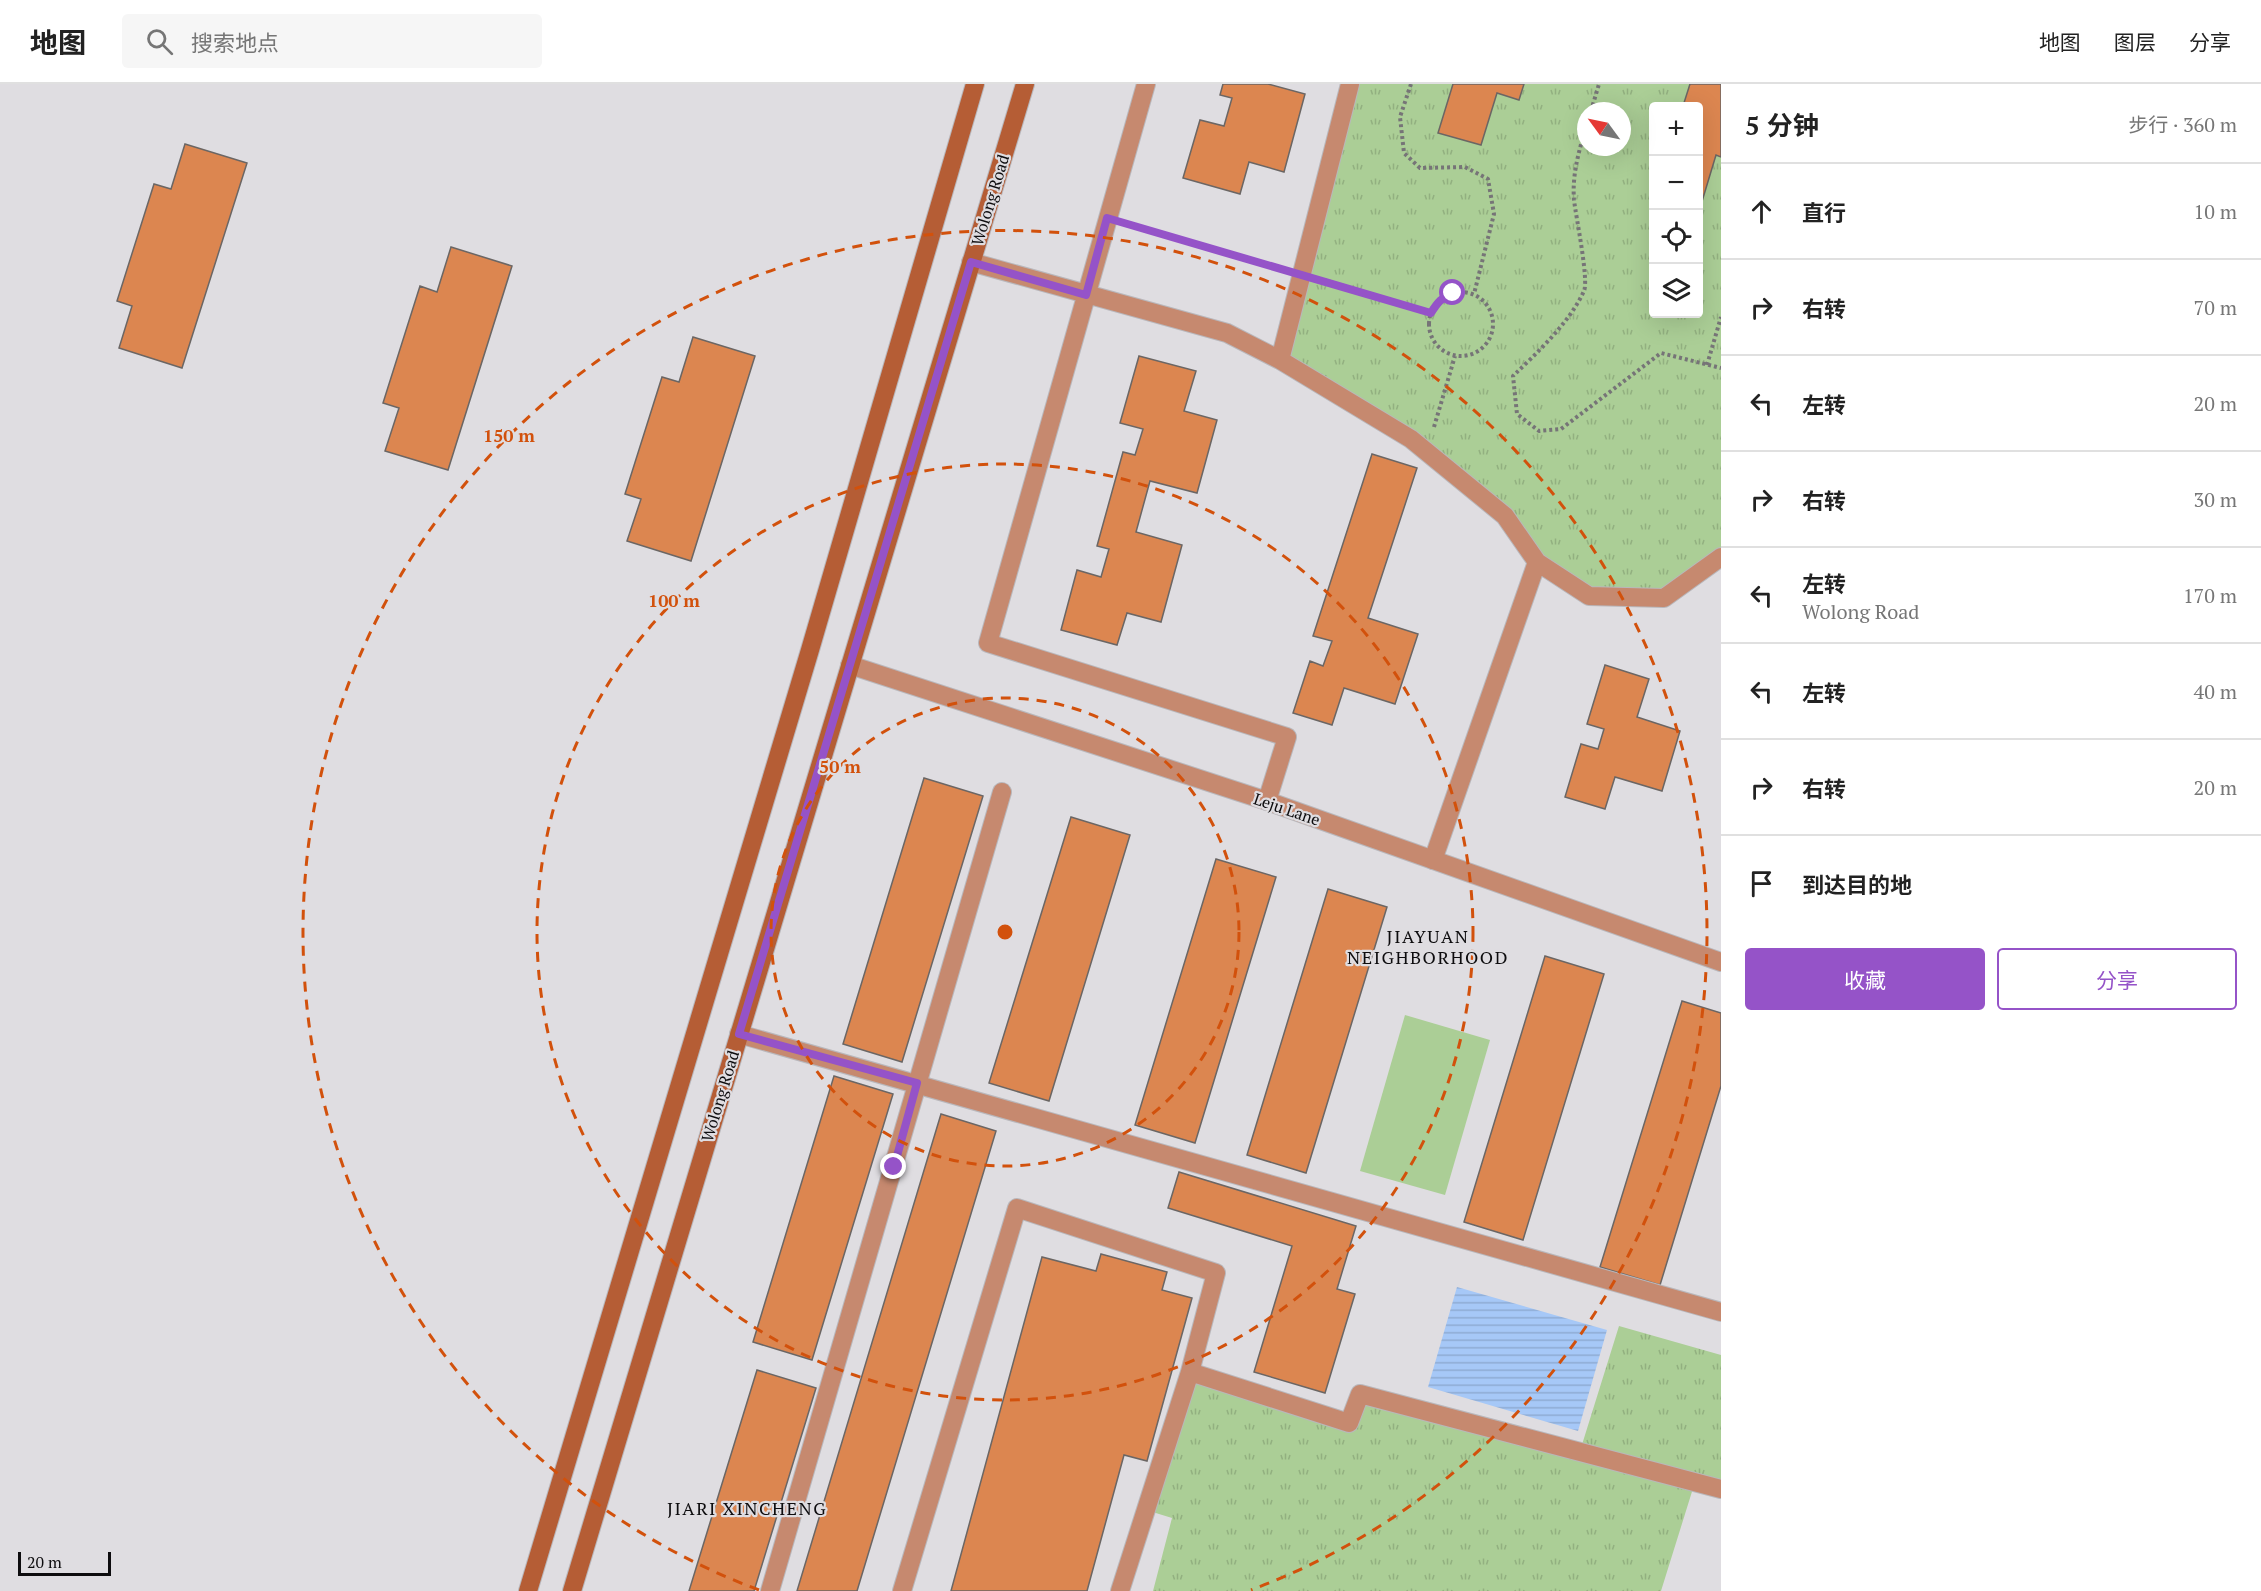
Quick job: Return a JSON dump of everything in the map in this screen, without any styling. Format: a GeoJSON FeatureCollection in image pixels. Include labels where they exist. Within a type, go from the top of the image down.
{"type":"FeatureCollection","features":[{"type":"Feature","properties":{"kind":"main road"},"geometry":{"type":"LineString","coordinates":[[528,1591],[810,650],[975,84]]}},
{"type":"Feature","properties":{"kind":"main road","name":"Wolong Road"},"geometry":{"type":"LineString","coordinates":[[572,1591],[1025,84]]}},
{"type":"Feature","properties":{"kind":"street"},"geometry":{"type":"LineString","coordinates":[[1146,84],[988,643],[1287,737],[1267,801]]}},
{"type":"Feature","properties":{"kind":"street"},"geometry":{"type":"LineString","coordinates":[[1280,360],[1350,84]]}},
{"type":"Feature","properties":{"kind":"street"},"geometry":{"type":"LineString","coordinates":[[971,262],[1227,333],[1280,360],[1411,439],[1505,516],[1537,562],[1589,596],[1665,598],[1721,557]]}},
{"type":"Feature","properties":{"kind":"street"},"geometry":{"type":"LineString","coordinates":[[1432,860],[1537,562]]}},
{"type":"Feature","properties":{"kind":"street","name":"Leju Lane"},"geometry":{"type":"LineString","coordinates":[[850,665],[1267,801],[1721,962]]}},
{"type":"Feature","properties":{"kind":"street"},"geometry":{"type":"LineString","coordinates":[[770,1591],[1002,792]]}},
{"type":"Feature","properties":{"kind":"street"},"geometry":{"type":"LineString","coordinates":[[739,1034],[1721,1312]]}},
{"type":"Feature","properties":{"kind":"street"},"geometry":{"type":"LineString","coordinates":[[902,1591],[1017,1208],[1216,1273],[1190,1372],[1119,1591]]}},
{"type":"Feature","properties":{"kind":"street"},"geometry":{"type":"LineString","coordinates":[[1190,1372],[1349,1423],[1360,1394],[1721,1489]]}},
{"type":"Feature","properties":{"kind":"path"},"geometry":{"type":"LineString","coordinates":[[1411,84],[1400,117],[1404,153],[1420,168],[1465,167],[1488,179],[1494,214],[1474,294]]}},
{"type":"Feature","properties":{"kind":"path"},"geometry":{"type":"LineString","coordinates":[[1594,102],[1599,84]]}},
{"type":"Feature","properties":{"kind":"path"},"geometry":{"type":"LineString","coordinates":[[1577,156],[1574,199],[1585,289],[1556,334],[1513,376],[1517,414],[1539,431],[1561,429],[1661,352],[1721,368]]}},
{"type":"Feature","properties":{"kind":"path"},"geometry":{"type":"LineString","coordinates":[[1107,218],[1431,313]]}},
{"type":"Feature","properties":{"kind":"path"},"geometry":{"type":"LineString","coordinates":[[1464,292],[1474,294],[1490,308],[1493,318],[1494,328],[1485,347],[1466,356],[1455,356],[1444,352],[1436,345],[1431,335],[1429,324],[1431,313],[1444,297],[1464,292]]}},
{"type":"Feature","properties":{"kind":"path"},"geometry":{"type":"LineString","coordinates":[[1707,365],[1721,317]]}},
{"type":"Feature","properties":{"kind":"path"},"geometry":{"type":"LineString","coordinates":[[1427,452],[1455,356]]}},
{"type":"Feature","properties":{"kind":"green space"},"geometry":{"type":"Polygon","coordinates":[[[1350,84],[1721,84],[1721,557],[1664,598],[1589,596],[1537,562],[1505,516],[1427,452],[1280,360],[1350,84]]]}},
{"type":"Feature","properties":{"kind":"green space"},"geometry":{"type":"Polygon","coordinates":[[[1405,1015],[1490,1040],[1445,1195],[1360,1171],[1405,1015]]]}},
{"type":"Feature","properties":{"kind":"green space"},"geometry":{"type":"Polygon","coordinates":[[[1619,1326],[1721,1355],[1721,1489],[1695,1482],[1661,1591],[1153,1591],[1172,1518],[1146,1510],[1190,1372],[1348,1423],[1360,1394],[1580,1451],[1619,1326]]]}},
{"type":"Feature","properties":{"kind":"water"},"geometry":{"type":"Polygon","coordinates":[[[1457,1287],[1607,1330],[1578,1431],[1428,1387],[1457,1287]]]}},
{"type":"Feature","properties":{"kind":"building"},"geometry":{"type":"Polygon","coordinates":[[[1223,84],[1268,84],[1305,94],[1284,172],[1249,162],[1240,194],[1183,178],[1200,120],[1224,126],[1232,98],[1220,95],[1223,84]]]}},
{"type":"Feature","properties":{"kind":"building"},"geometry":{"type":"Polygon","coordinates":[[[1453,84],[1524,84],[1519,100],[1497,93],[1481,145],[1438,133],[1453,84]]]}},
{"type":"Feature","properties":{"kind":"building"},"geometry":{"type":"Polygon","coordinates":[[[1690,84],[1721,84],[1721,157],[1716,155],[1703,198],[1703,102],[1684,102],[1690,84]]]}},
{"type":"Feature","properties":{"kind":"building"},"geometry":{"type":"Polygon","coordinates":[[[185,144],[247,163],[182,368],[119,348],[132,306],[117,301],[154,184],[171,189],[185,144]]]}},
{"type":"Feature","properties":{"kind":"building"},"geometry":{"type":"Polygon","coordinates":[[[451,247],[512,266],[448,470],[385,451],[399,408],[383,403],[420,286],[437,292],[451,247]]]}},
{"type":"Feature","properties":{"kind":"building"},"geometry":{"type":"Polygon","coordinates":[[[693,337],[755,356],[691,561],[627,541],[641,499],[625,494],[662,377],[679,382],[693,337]]]}},
{"type":"Feature","properties":{"kind":"building"},"geometry":{"type":"Polygon","coordinates":[[[1139,356],[1196,371],[1184,411],[1217,420],[1197,493],[1150,481],[1136,532],[1182,545],[1161,622],[1127,613],[1117,645],[1061,630],[1077,570],[1101,577],[1109,549],[1097,546],[1123,452],[1135,455],[1143,429],[1120,423],[1139,356]]]}},
{"type":"Feature","properties":{"kind":"building"},"geometry":{"type":"Polygon","coordinates":[[[1372,454],[1417,468],[1368,618],[1418,634],[1395,704],[1344,688],[1332,725],[1293,713],[1310,661],[1323,666],[1332,641],[1313,636],[1372,454]]]}},
{"type":"Feature","properties":{"kind":"building"},"geometry":{"type":"Polygon","coordinates":[[[1605,665],[1649,679],[1637,717],[1680,731],[1662,791],[1615,777],[1605,809],[1565,797],[1581,744],[1598,749],[1604,729],[1587,724],[1605,665]]]}},
{"type":"Feature","properties":{"kind":"building"},"geometry":{"type":"Polygon","coordinates":[[[924,778],[983,796],[902,1062],[843,1044],[924,778]]]}},
{"type":"Feature","properties":{"kind":"building"},"geometry":{"type":"Polygon","coordinates":[[[1071,817],[1130,835],[1049,1101],[989,1083],[1071,817]]]}},
{"type":"Feature","properties":{"kind":"building"},"geometry":{"type":"Polygon","coordinates":[[[1216,859],[1276,877],[1195,1143],[1135,1125],[1216,859]]]}},
{"type":"Feature","properties":{"kind":"building"},"geometry":{"type":"Polygon","coordinates":[[[1328,889],[1387,907],[1306,1173],[1247,1155],[1328,889]]]}},
{"type":"Feature","properties":{"kind":"building"},"geometry":{"type":"Polygon","coordinates":[[[1545,956],[1604,974],[1523,1240],[1464,1222],[1545,956]]]}},
{"type":"Feature","properties":{"kind":"building"},"geometry":{"type":"Polygon","coordinates":[[[1682,1001],[1721,1013],[1721,1086],[1660,1285],[1600,1267],[1682,1001]]]}},
{"type":"Feature","properties":{"kind":"building"},"geometry":{"type":"Polygon","coordinates":[[[834,1076],[893,1094],[812,1360],[753,1342],[834,1076]]]}},
{"type":"Feature","properties":{"kind":"building"},"geometry":{"type":"Polygon","coordinates":[[[941,1114],[996,1131],[857,1591],[797,1591],[941,1114]]]}},
{"type":"Feature","properties":{"kind":"building"},"geometry":{"type":"Polygon","coordinates":[[[1179,1172],[1356,1226],[1337,1289],[1355,1294],[1325,1393],[1254,1372],[1292,1246],[1168,1208],[1179,1172]]]}},
{"type":"Feature","properties":{"kind":"building"},"geometry":{"type":"Polygon","coordinates":[[[1101,1254],[1167,1272],[1162,1290],[1192,1298],[1147,1461],[1124,1455],[1087,1591],[951,1591],[1042,1257],[1096,1271],[1101,1254]]]}},
{"type":"Feature","properties":{"kind":"building"},"geometry":{"type":"Polygon","coordinates":[[[757,1370],[816,1388],[754,1591],[689,1591],[757,1370]]]}},
{"type":"Feature","properties":{"kind":"district","name":"JIAYUAN NEIGHBORHOOD"},"geometry":{"type":"Point","coordinates":[1428,946]}},
{"type":"Feature","properties":{"kind":"district","name":"JIARI XINCHENG"},"geometry":{"type":"Point","coordinates":[747,1508]}},
{"type":"Feature","properties":{"kind":"route"},"geometry":{"type":"LineString","coordinates":[[894,1167],[917,1083],[739,1034],[971,262],[1086,295],[1107,218],[1431,313],[1436,304],[1453,293]]}}]}
